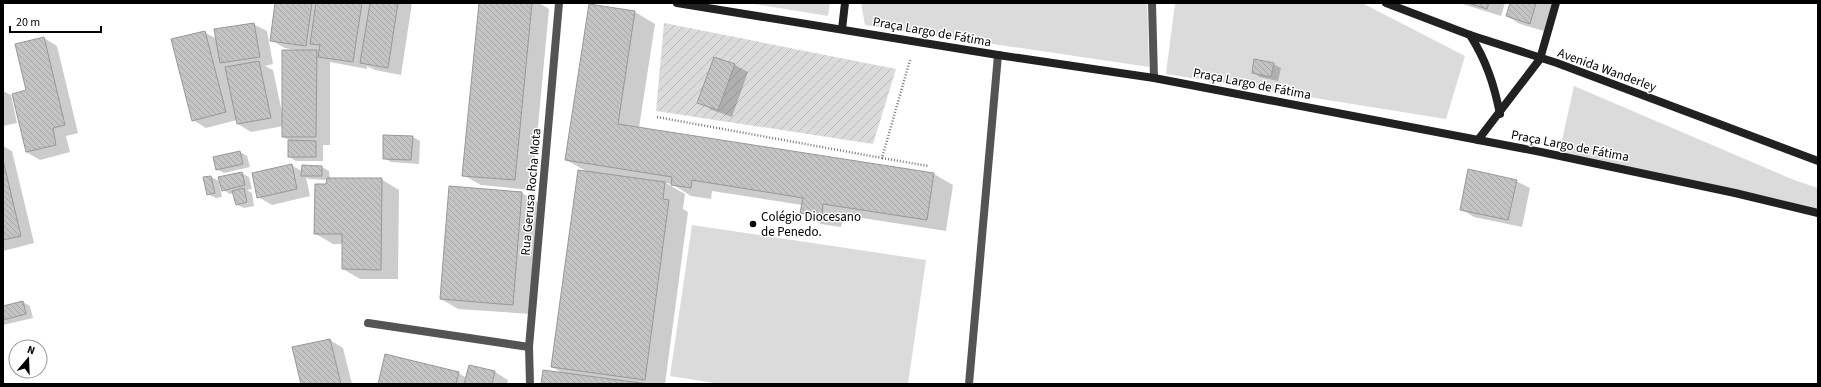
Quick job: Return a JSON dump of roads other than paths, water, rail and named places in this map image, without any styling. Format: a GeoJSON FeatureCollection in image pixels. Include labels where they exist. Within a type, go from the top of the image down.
{"type":"FeatureCollection","features":[{"type":"Feature","properties":{"kind":"main road","name":"Praça Largo de Fátima"},"geometry":{"type":"LineString","coordinates":[[677,3],[915,40],[998,55],[1154,78],[1478,140],[1689,183],[1818,213]]}},
{"type":"Feature","properties":{"kind":"main road"},"geometry":{"type":"LineString","coordinates":[[842,29],[845,3]]}},
{"type":"Feature","properties":{"kind":"main road","name":"Avenida Wanderley"},"geometry":{"type":"LineString","coordinates":[[1386,3],[1470,35],[1540,59],[1557,63],[1818,162]]}},
{"type":"Feature","properties":{"kind":"main road"},"geometry":{"type":"LineString","coordinates":[[1478,140],[1500,114],[1540,59],[1556,3]]}},
{"type":"Feature","properties":{"kind":"main road"},"geometry":{"type":"LineString","coordinates":[[1470,35],[1483,55],[1496,92],[1500,114]]}},
{"type":"Feature","properties":{"kind":"street","name":"Rua Gerusa Rocha Mota"},"geometry":{"type":"LineString","coordinates":[[530,384],[529,347],[559,3]]}},
{"type":"Feature","properties":{"kind":"street"},"geometry":{"type":"LineString","coordinates":[[1152,3],[1154,78]]}},
{"type":"Feature","properties":{"kind":"street"},"geometry":{"type":"LineString","coordinates":[[969,384],[998,55]]}},
{"type":"Feature","properties":{"kind":"street"},"geometry":{"type":"LineString","coordinates":[[368,323],[529,347]]}},
{"type":"Feature","properties":{"kind":"place","name":"Colégio Diocesano de Penedo."},"geometry":{"type":"Point","coordinates":[753,224]}}]}
